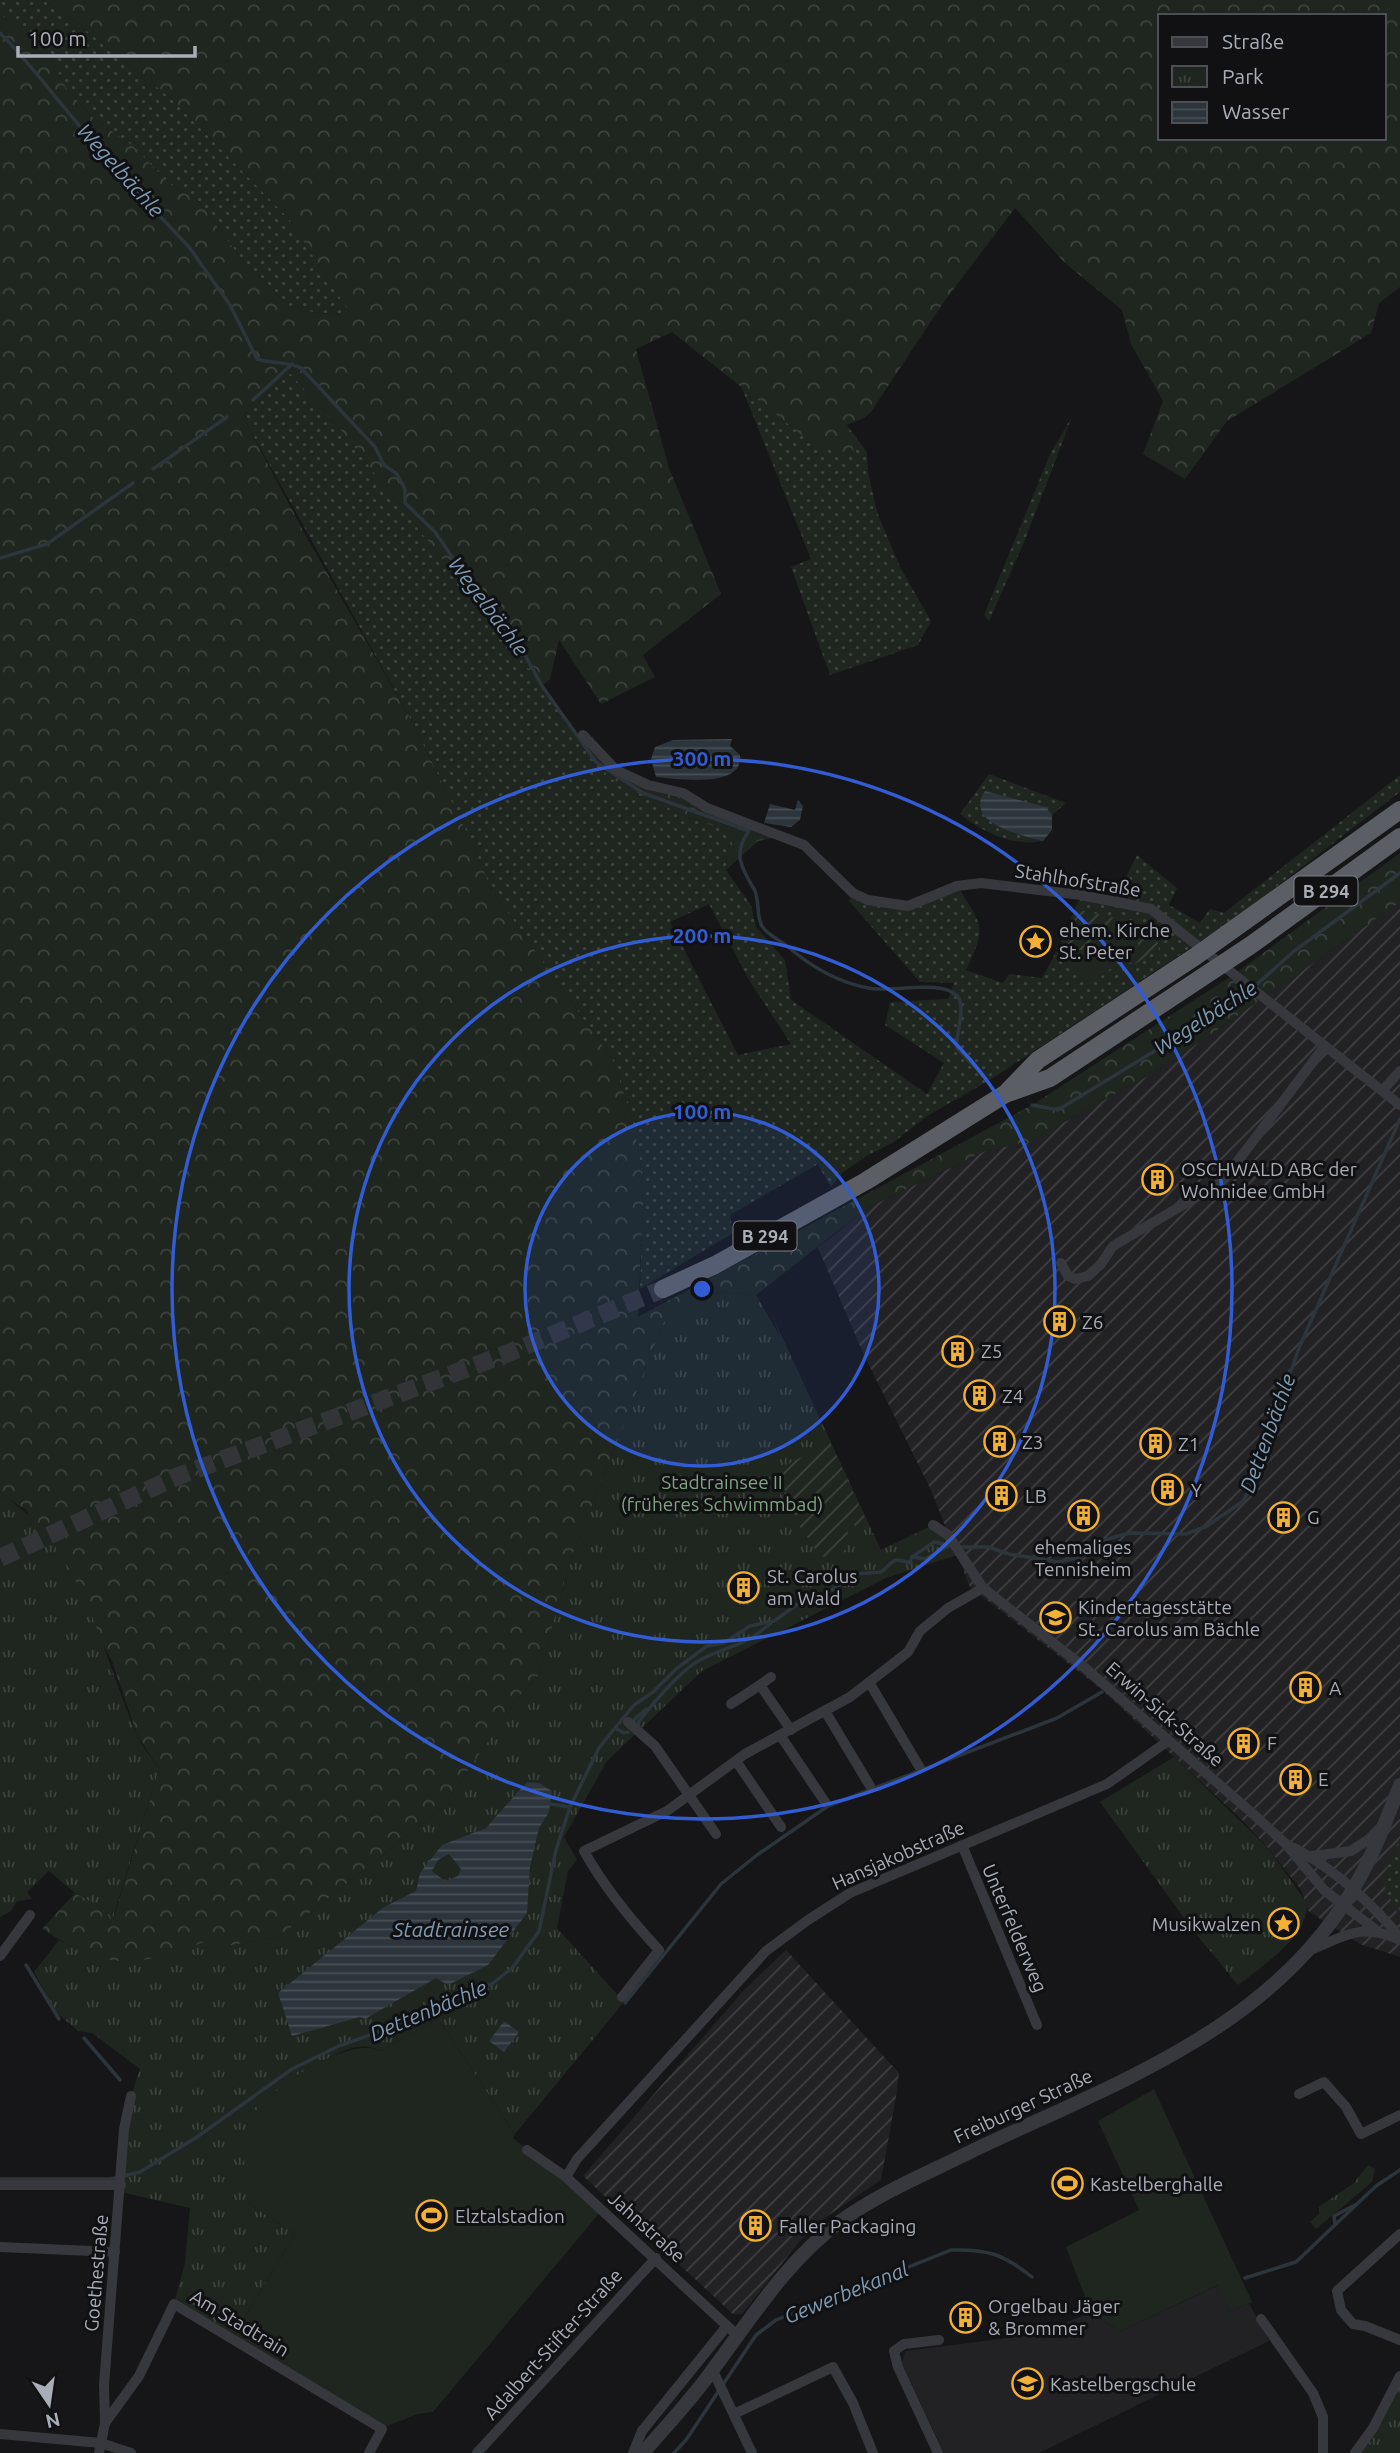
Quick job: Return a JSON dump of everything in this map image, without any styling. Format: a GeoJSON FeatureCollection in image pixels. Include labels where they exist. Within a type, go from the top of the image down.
{"type":"FeatureCollection","features":[{"type":"Feature","properties":{"kind":"highway","name":"B 294"},"geometry":{"type":"LineString","coordinates":[[1005,1094],[1038,1060],[1196,956],[1400,810]]}},
{"type":"Feature","properties":{"kind":"highway","name":"B 294"},"geometry":{"type":"LineString","coordinates":[[663,1289],[715,1265],[866,1181],[1005,1094],[1050,1078],[1251,945],[1400,837]]}},
{"type":"Feature","properties":{"kind":"street","name":"Stahlhofstraße"},"geometry":{"type":"LineString","coordinates":[[583,735],[609,765],[624,774],[648,785],[683,793],[707,808],[804,845],[853,893],[868,900],[908,906],[957,886],[993,885],[1081,895],[1151,909],[1243,978],[1324,1047],[1399,1103]]}},
{"type":"Feature","properties":{"kind":"street"},"geometry":{"type":"LineString","coordinates":[[1061,1263],[1068,1276],[1075,1279],[1088,1276],[1101,1265],[1113,1246],[1222,1182],[1324,1047]]}},
{"type":"Feature","properties":{"kind":"street"},"geometry":{"type":"LineString","coordinates":[[1383,1090],[1400,1071]]}},
{"type":"Feature","properties":{"kind":"street","name":"Erwin-Sick-Straße"},"geometry":{"type":"LineString","coordinates":[[933,1525],[948,1535],[983,1588],[1086,1669],[1286,1844],[1315,1881],[1343,1906],[1376,1930],[1400,1939]]}},
{"type":"Feature","properties":{"kind":"street"},"geometry":{"type":"LineString","coordinates":[[622,1997],[659,1950],[603,1881],[584,1852],[667,1811],[736,1761],[825,1711],[869,1682],[908,1652],[920,1631],[948,1608],[983,1588]]}},
{"type":"Feature","properties":{"kind":"street"},"geometry":{"type":"LineString","coordinates":[[731,1704],[771,1677]]}},
{"type":"Feature","properties":{"kind":"street"},"geometry":{"type":"LineString","coordinates":[[869,1682],[920,1768]]}},
{"type":"Feature","properties":{"kind":"street"},"geometry":{"type":"LineString","coordinates":[[760,1685],[825,1802]]}},
{"type":"Feature","properties":{"kind":"street"},"geometry":{"type":"LineString","coordinates":[[825,1711],[870,1786]]}},
{"type":"Feature","properties":{"kind":"street"},"geometry":{"type":"LineString","coordinates":[[628,1723],[655,1746],[716,1834]]}},
{"type":"Feature","properties":{"kind":"street","name":"Hansjakobstraße"},"geometry":{"type":"LineString","coordinates":[[566,2177],[577,2159],[766,1951],[850,1893],[1107,1784],[1168,1741]]}},
{"type":"Feature","properties":{"kind":"street"},"geometry":{"type":"LineString","coordinates":[[736,1761],[781,1828]]}},
{"type":"Feature","properties":{"kind":"street","name":"Freiburger Straße"},"geometry":{"type":"LineString","coordinates":[[633,2453],[642,2431],[788,2272],[842,2220],[904,2184],[1196,2043],[1268,1992],[1308,1951],[1343,1906],[1381,1831],[1400,1785]]}},
{"type":"Feature","properties":{"kind":"street"},"geometry":{"type":"LineString","coordinates":[[1312,1856],[1351,1851],[1381,1831]]}},
{"type":"Feature","properties":{"kind":"street","name":"Erwin-Sick-Straße"},"geometry":{"type":"LineString","coordinates":[[1286,1844],[1312,1856],[1369,1901],[1400,1939]]}},
{"type":"Feature","properties":{"kind":"street","name":"Unterfelderweg"},"geometry":{"type":"LineString","coordinates":[[962,1845],[1037,2025]]}},
{"type":"Feature","properties":{"kind":"street"},"geometry":{"type":"LineString","coordinates":[[0,1956],[30,1915]]}},
{"type":"Feature","properties":{"kind":"street"},"geometry":{"type":"LineString","coordinates":[[1308,1951],[1351,1933],[1376,1930]]}},
{"type":"Feature","properties":{"kind":"street"},"geometry":{"type":"LineString","coordinates":[[1299,2094],[1324,2082],[1346,2107],[1362,2134],[1400,2115]]}},
{"type":"Feature","properties":{"kind":"street","name":"Goethestraße"},"geometry":{"type":"LineString","coordinates":[[100,2448],[105,2423],[104,2385],[124,2124],[131,2096]]}},
{"type":"Feature","properties":{"kind":"street","name":"Jahnstraße"},"geometry":{"type":"LineString","coordinates":[[527,2150],[566,2177],[733,2331]]}},
{"type":"Feature","properties":{"kind":"street"},"geometry":{"type":"LineString","coordinates":[[0,2185],[121,2180]]}},
{"type":"Feature","properties":{"kind":"street"},"geometry":{"type":"LineString","coordinates":[[1400,2234],[1337,2291],[1341,2310],[1353,2325],[1365,2326],[1400,2340]]}},
{"type":"Feature","properties":{"kind":"street"},"geometry":{"type":"LineString","coordinates":[[0,2248],[115,2252]]}},
{"type":"Feature","properties":{"kind":"street","name":"Adalbert-Stifter-Straße"},"geometry":{"type":"LineString","coordinates":[[477,2453],[656,2258]]}},
{"type":"Feature","properties":{"kind":"street"},"geometry":{"type":"LineString","coordinates":[[174,2304],[178,2291]]}},
{"type":"Feature","properties":{"kind":"street","name":"Am Stadtrain"},"geometry":{"type":"LineString","coordinates":[[105,2423],[139,2376],[174,2304],[382,2429],[369,2453]]}},
{"type":"Feature","properties":{"kind":"street"},"geometry":{"type":"LineString","coordinates":[[1261,2319],[1313,2393],[1323,2417],[1323,2453]]}},
{"type":"Feature","properties":{"kind":"street","name":"Freiburger Straße"},"geometry":{"type":"LineString","coordinates":[[643,2453],[716,2376],[733,2331]]}},
{"type":"Feature","properties":{"kind":"street"},"geometry":{"type":"LineString","coordinates":[[939,2340],[904,2344],[894,2351],[898,2367],[939,2453]]}},
{"type":"Feature","properties":{"kind":"street"},"geometry":{"type":"LineString","coordinates":[[734,2414],[833,2367],[853,2403],[873,2453]]}},
{"type":"Feature","properties":{"kind":"street"},"geometry":{"type":"LineString","coordinates":[[716,2376],[752,2453]]}},
{"type":"Feature","properties":{"kind":"street"},"geometry":{"type":"LineString","coordinates":[[1354,2453],[1373,2428],[1400,2376]]}},
{"type":"Feature","properties":{"kind":"street"},"geometry":{"type":"LineString","coordinates":[[0,2434],[131,2453]]}},
{"type":"Feature","properties":{"kind":"shaded area"},"geometry":{"type":"Polygon","coordinates":[[[1400,902],[1400,1957],[1360,1944],[1308,1911],[1301,1890],[1241,1819],[1101,1689],[970,1587],[930,1488],[864,1355],[818,1248],[867,1208],[987,1150],[1028,1142],[1164,1067],[1400,902]]]}},
{"type":"Feature","properties":{"kind":"shaded area"},"geometry":{"type":"Polygon","coordinates":[[[786,1950],[899,2073],[896,2097],[881,2180],[826,2217],[799,2242],[742,2314],[733,2314],[583,2176],[744,1990],[786,1950]]]}},
{"type":"Feature","properties":{"kind":"shaded area","name":"Kastelbergschule"},"geometry":{"type":"Polygon","coordinates":[[[1219,2285],[1230,2311],[1249,2303],[1269,2341],[1039,2453],[944,2453],[902,2363],[905,2351],[1040,2334],[1091,2312],[1120,2331],[1219,2285]]]}},
{"type":"Feature","properties":{"kind":"green space"},"geometry":{"type":"Polygon","coordinates":[[[0,0],[43,0],[72,19],[174,101],[289,219],[352,316],[294,310],[245,264],[199,202],[170,184],[134,147],[91,116],[66,88],[48,52],[0,14],[0,0]]]}},
{"type":"Feature","properties":{"kind":"green space"},"geometry":{"type":"Polygon","coordinates":[[[43,0],[1400,0],[1400,287],[1379,303],[1371,333],[1227,421],[1185,479],[1143,454],[1163,401],[1131,344],[1122,310],[1064,262],[1015,208],[941,306],[871,412],[847,425],[855,457],[812,443],[672,332],[636,349],[669,468],[721,594],[643,655],[655,677],[601,704],[559,640],[550,679],[542,686],[344,434],[290,373],[243,417],[306,536],[409,716],[473,845],[491,889],[612,1059],[631,1114],[640,1158],[643,1205],[638,1317],[1032,1105],[1236,973],[1400,853],[1400,902],[1164,1067],[1028,1142],[987,1150],[867,1208],[756,1295],[716,1292],[664,1322],[570,1561],[539,1675],[521,1694],[441,1809],[279,1937],[133,1963],[87,1956],[42,1929],[75,1893],[103,1908],[113,1920],[159,1769],[137,1735],[112,1661],[25,1509],[0,1494],[0,14],[48,52],[66,88],[91,116],[134,147],[170,184],[199,202],[245,264],[294,310],[352,316],[289,219],[174,101],[72,19],[43,0]]]}},
{"type":"Feature","properties":{"kind":"green space"},"geometry":{"type":"Polygon","coordinates":[[[290,373],[344,434],[558,706],[577,734],[583,735],[595,751],[682,815],[736,833],[727,851],[726,870],[751,905],[756,927],[785,960],[791,1000],[927,1094],[944,1063],[885,1025],[890,1002],[948,999],[954,983],[920,982],[849,901],[853,893],[908,906],[957,886],[979,926],[977,944],[966,970],[1003,983],[1009,974],[1042,978],[1060,945],[1135,964],[1138,925],[1075,909],[1081,895],[1114,901],[1137,855],[1177,888],[1169,905],[1200,923],[1210,909],[1224,913],[1400,775],[1400,792],[1233,920],[990,1080],[927,1116],[894,1142],[865,1157],[842,1173],[831,1187],[818,1165],[830,1157],[730,1215],[733,1233],[640,1289],[643,1205],[640,1158],[631,1114],[612,1059],[491,889],[473,845],[409,716],[243,417],[290,373]],[[709,904],[670,922],[738,1055],[791,1044],[749,980],[709,904]]]}},
{"type":"Feature","properties":{"kind":"green space"},"geometry":{"type":"Polygon","coordinates":[[[741,386],[812,443],[854,456],[846,424],[867,452],[868,472],[877,512],[900,567],[931,621],[918,645],[830,675],[791,567],[811,559],[741,386]]]}},
{"type":"Feature","properties":{"kind":"green space"},"geometry":{"type":"Polygon","coordinates":[[[1072,417],[1025,540],[989,621],[984,615],[1051,452],[1072,417]]]}},
{"type":"Feature","properties":{"kind":"green space"},"geometry":{"type":"Polygon","coordinates":[[[609,765],[786,835],[758,841],[726,870],[727,851],[735,833],[682,815],[607,777],[604,768],[609,765]]]}},
{"type":"Feature","properties":{"kind":"green space"},"geometry":{"type":"Polygon","coordinates":[[[989,774],[1066,803],[1052,815],[1046,807],[988,820],[1043,841],[1021,842],[999,837],[960,814],[989,774]]]}},
{"type":"Feature","properties":{"kind":"green space"},"geometry":{"type":"Polygon","coordinates":[[[1075,909],[1138,926],[1149,932],[1159,949],[1135,964],[1060,945],[1075,909]]]}},
{"type":"Feature","properties":{"kind":"green space"},"geometry":{"type":"Polygon","coordinates":[[[1116,921],[1139,945],[1091,985],[1069,964],[1116,921]]]}},
{"type":"Feature","properties":{"kind":"green space","name":"Stadtrainsee II (früheres Schwimmbad)"},"geometry":{"type":"Polygon","coordinates":[[[716,1292],[756,1295],[781,1338],[770,1311],[881,1550],[939,1522],[960,1554],[886,1578],[702,1671],[607,1761],[564,1837],[577,1860],[568,1871],[557,1928],[624,2002],[515,2134],[438,2019],[380,2051],[365,2047],[347,2050],[329,2058],[291,2085],[247,2124],[245,2168],[251,2205],[295,2234],[232,2338],[174,2304],[185,2263],[190,2208],[121,2192],[131,2096],[140,2069],[92,2033],[78,2031],[56,2012],[34,1972],[59,1940],[101,1958],[136,1961],[213,1939],[226,1946],[279,1937],[441,1809],[521,1694],[539,1675],[570,1561],[664,1322],[716,1292]]]}},
{"type":"Feature","properties":{"kind":"green space"},"geometry":{"type":"Polygon","coordinates":[[[830,1442],[868,1524],[859,1531],[850,1520],[842,1527],[852,1536],[843,1553],[830,1558],[820,1556],[800,1527],[777,1470],[830,1442]]]}},
{"type":"Feature","properties":{"kind":"green space"},"geometry":{"type":"Polygon","coordinates":[[[0,1494],[27,1514],[50,1540],[69,1569],[99,1634],[138,1738],[159,1769],[112,1921],[103,1908],[75,1893],[49,1871],[27,1892],[32,1899],[17,1901],[11,1911],[0,1917],[0,1494]]]}},
{"type":"Feature","properties":{"kind":"green space"},"geometry":{"type":"Polygon","coordinates":[[[1174,1757],[1268,1848],[1306,1902],[1302,1926],[1294,1937],[1238,1985],[1192,1929],[1100,1802],[1174,1757]]]}},
{"type":"Feature","properties":{"kind":"green space"},"geometry":{"type":"Polygon","coordinates":[[[1400,1838],[1400,1906],[1397,1913],[1382,1881],[1400,1838]]]}},
{"type":"Feature","properties":{"kind":"green space","name":"Elztalstadion"},"geometry":{"type":"Polygon","coordinates":[[[438,2019],[515,2134],[513,2138],[602,2210],[433,2412],[418,2414],[387,2426],[232,2338],[295,2234],[251,2205],[244,2165],[245,2134],[254,2112],[306,2070],[348,2051],[366,2048],[380,2051],[438,2019]]]}},
{"type":"Feature","properties":{"kind":"green space"},"geometry":{"type":"Polygon","coordinates":[[[1154,2089],[1252,2302],[1230,2311],[1218,2285],[1120,2331],[1091,2312],[1066,2247],[1139,2210],[1098,2121],[1154,2089]]]}},
{"type":"Feature","properties":{"kind":"green space"},"geometry":{"type":"Polygon","coordinates":[[[1368,2165],[1375,2169],[1372,2182],[1316,2229],[1310,2222],[1319,2214],[1319,2207],[1354,2183],[1368,2165]]]}},
{"type":"Feature","properties":{"kind":"green space"},"geometry":{"type":"Polygon","coordinates":[[[1400,2376],[1400,2453],[1355,2453],[1400,2376]]]}},
{"type":"Feature","properties":{"kind":"water"},"geometry":{"type":"Polygon","coordinates":[[[732,739],[730,746],[740,755],[738,766],[732,773],[708,780],[656,777],[651,759],[655,747],[673,740],[732,739]]]}},
{"type":"Feature","properties":{"kind":"water"},"geometry":{"type":"Polygon","coordinates":[[[985,791],[1046,807],[1052,815],[1052,830],[1043,841],[998,826],[982,811],[980,802],[985,791]]]}},
{"type":"Feature","properties":{"kind":"water"},"geometry":{"type":"Polygon","coordinates":[[[798,800],[803,806],[800,820],[791,827],[764,823],[770,804],[795,810],[798,800]]]}},
{"type":"Feature","properties":{"kind":"water","name":"Stadtrainsee"},"geometry":{"type":"Polygon","coordinates":[[[527,1782],[539,1783],[552,1791],[549,1812],[539,1828],[530,1867],[527,1913],[488,1965],[448,1985],[436,1978],[365,2019],[360,2017],[292,2036],[278,1993],[384,1907],[416,1891],[420,1873],[442,1845],[486,1828],[527,1782]],[[449,1854],[438,1860],[432,1871],[445,1881],[458,1876],[461,1869],[449,1854]]]}},
{"type":"Feature","properties":{"kind":"water"},"geometry":{"type":"Polygon","coordinates":[[[504,2021],[519,2032],[504,2052],[489,2041],[504,2021]]]}},
{"type":"Feature","properties":{"kind":"waterway","name":"Wegelbächle"},"geometry":{"type":"LineString","coordinates":[[0,33],[123,177],[189,247],[230,305],[257,359],[301,368],[375,447],[384,465],[397,474],[405,489],[405,503],[435,532],[496,621],[515,637],[542,686],[596,762],[643,793],[749,831],[740,854],[746,875],[756,893],[762,926],[815,966],[846,982],[868,988],[940,988],[957,996],[961,1007],[957,1048],[986,1079]]}},
{"type":"Feature","properties":{"kind":"waterway"},"geometry":{"type":"LineString","coordinates":[[253,400],[292,364]]}},
{"type":"Feature","properties":{"kind":"waterway"},"geometry":{"type":"LineString","coordinates":[[153,469],[227,417]]}},
{"type":"Feature","properties":{"kind":"waterway"},"geometry":{"type":"LineString","coordinates":[[0,558],[47,544],[133,483]]}},
{"type":"Feature","properties":{"kind":"waterway","name":"Wegelbächle"},"geometry":{"type":"LineString","coordinates":[[1032,1105],[1058,1110],[1243,997],[1293,952],[1400,873]]}},
{"type":"Feature","properties":{"kind":"waterway","name":"Dettenbächle"},"geometry":{"type":"LineString","coordinates":[[961,1547],[988,1547],[1009,1554],[1058,1562],[1080,1557],[1104,1540],[1130,1533],[1186,1534],[1207,1526],[1242,1502],[1251,1488],[1253,1468],[1271,1429],[1299,1348],[1400,1119]]}},
{"type":"Feature","properties":{"kind":"waterway","name":"Dettenbächle"},"geometry":{"type":"LineString","coordinates":[[0,2179],[110,2179],[140,2172],[197,2137],[292,2069],[339,2046],[395,2026],[446,2000],[492,1984],[513,1967],[539,1931],[556,1850],[570,1807],[599,1748],[634,1705],[707,1646],[724,1643],[750,1626],[774,1621],[809,1596],[820,1598],[856,1574],[881,1572],[896,1560],[910,1563],[912,1557],[934,1542],[953,1546]]}},
{"type":"Feature","properties":{"kind":"waterway","name":"Dettenbächle"},"geometry":{"type":"LineString","coordinates":[[912,1557],[925,1559],[948,1546]]}},
{"type":"Feature","properties":{"kind":"waterway","name":"Dettenbächle"},"geometry":{"type":"LineString","coordinates":[[638,1723],[684,1671],[700,1660],[754,1636],[773,1621]]}},
{"type":"Feature","properties":{"kind":"waterway"},"geometry":{"type":"LineString","coordinates":[[625,2003],[721,1884],[757,1855],[828,1806],[1057,1718],[1102,1692]]}},
{"type":"Feature","properties":{"kind":"waterway"},"geometry":{"type":"LineString","coordinates":[[634,1720],[646,1709]]}},
{"type":"Feature","properties":{"kind":"waterway"},"geometry":{"type":"LineString","coordinates":[[615,1728],[624,1733],[628,1732]]}},
{"type":"Feature","properties":{"kind":"waterway"},"geometry":{"type":"LineString","coordinates":[[551,1804],[569,1807]]}},
{"type":"Feature","properties":{"kind":"waterway"},"geometry":{"type":"LineString","coordinates":[[26,1965],[59,2019]]}},
{"type":"Feature","properties":{"kind":"waterway"},"geometry":{"type":"LineString","coordinates":[[84,2038],[120,2080]]}},
{"type":"Feature","properties":{"kind":"waterway","name":"Gewerbekanal"},"geometry":{"type":"LineString","coordinates":[[1245,2278],[1296,2262],[1376,2186],[1400,2170]]}},
{"type":"Feature","properties":{"kind":"waterway","name":"Gewerbekanal"},"geometry":{"type":"LineString","coordinates":[[1335,2224],[1334,2216],[1355,2205]]}},
{"type":"Feature","properties":{"kind":"waterway","name":"Gewerbekanal"},"geometry":{"type":"LineString","coordinates":[[674,2453],[686,2440],[756,2335],[776,2320],[951,2250],[994,2254],[1032,2277]]}},
{"type":"Feature","properties":{"kind":"tunnel"},"geometry":{"type":"LineString","coordinates":[[0,1558],[176,1477],[511,1352],[663,1289]]}},
{"type":"Feature","properties":{"kind":"place","name":"ehem. Kirche St. Peter"},"geometry":{"type":"Point","coordinates":[1036,941]}},
{"type":"Feature","properties":{"kind":"place","name":"OSCHWALD ABC der Wohnidee GmbH"},"geometry":{"type":"Point","coordinates":[1158,1180]}},
{"type":"Feature","properties":{"kind":"place","name":"Z6"},"geometry":{"type":"Point","coordinates":[1059,1322]}},
{"type":"Feature","properties":{"kind":"place","name":"Z5"},"geometry":{"type":"Point","coordinates":[958,1351]}},
{"type":"Feature","properties":{"kind":"place","name":"Z4"},"geometry":{"type":"Point","coordinates":[979,1396]}},
{"type":"Feature","properties":{"kind":"place","name":"Z3"},"geometry":{"type":"Point","coordinates":[999,1442]}},
{"type":"Feature","properties":{"kind":"place","name":"Z1"},"geometry":{"type":"Point","coordinates":[1155,1444]}},
{"type":"Feature","properties":{"kind":"place","name":"Y"},"geometry":{"type":"Point","coordinates":[1168,1490]}},
{"type":"Feature","properties":{"kind":"place","name":"LB"},"geometry":{"type":"Point","coordinates":[1002,1496]}},
{"type":"Feature","properties":{"kind":"place","name":"ehemaliges Tennisheim"},"geometry":{"type":"Point","coordinates":[1083,1516]}},
{"type":"Feature","properties":{"kind":"place","name":"G"},"geometry":{"type":"Point","coordinates":[1284,1517]}},
{"type":"Feature","properties":{"kind":"place","name":"St. Carolus am Wald"},"geometry":{"type":"Point","coordinates":[744,1587]}},
{"type":"Feature","properties":{"kind":"place","name":"Kindertagesstätte St. Carolus am Bächle"},"geometry":{"type":"Point","coordinates":[1055,1618]}},
{"type":"Feature","properties":{"kind":"place","name":"A"},"geometry":{"type":"Point","coordinates":[1306,1688]}},
{"type":"Feature","properties":{"kind":"place","name":"F"},"geometry":{"type":"Point","coordinates":[1244,1743]}},
{"type":"Feature","properties":{"kind":"place","name":"E"},"geometry":{"type":"Point","coordinates":[1295,1779]}},
{"type":"Feature","properties":{"kind":"place","name":"Musikwalzen"},"geometry":{"type":"Point","coordinates":[1284,1924]}},
{"type":"Feature","properties":{"kind":"place","name":"Kastelberghalle"},"geometry":{"type":"Point","coordinates":[1067,2184]}},
{"type":"Feature","properties":{"kind":"place","name":"Elztalstadion"},"geometry":{"type":"Point","coordinates":[432,2216]}},
{"type":"Feature","properties":{"kind":"place","name":"Faller Packaging"},"geometry":{"type":"Point","coordinates":[756,2226]}},
{"type":"Feature","properties":{"kind":"place","name":"Orgelbau Jäger & Brommer"},"geometry":{"type":"Point","coordinates":[965,2317]}},
{"type":"Feature","properties":{"kind":"place","name":"Kastelbergschule"},"geometry":{"type":"Point","coordinates":[1027,2384]}}]}
